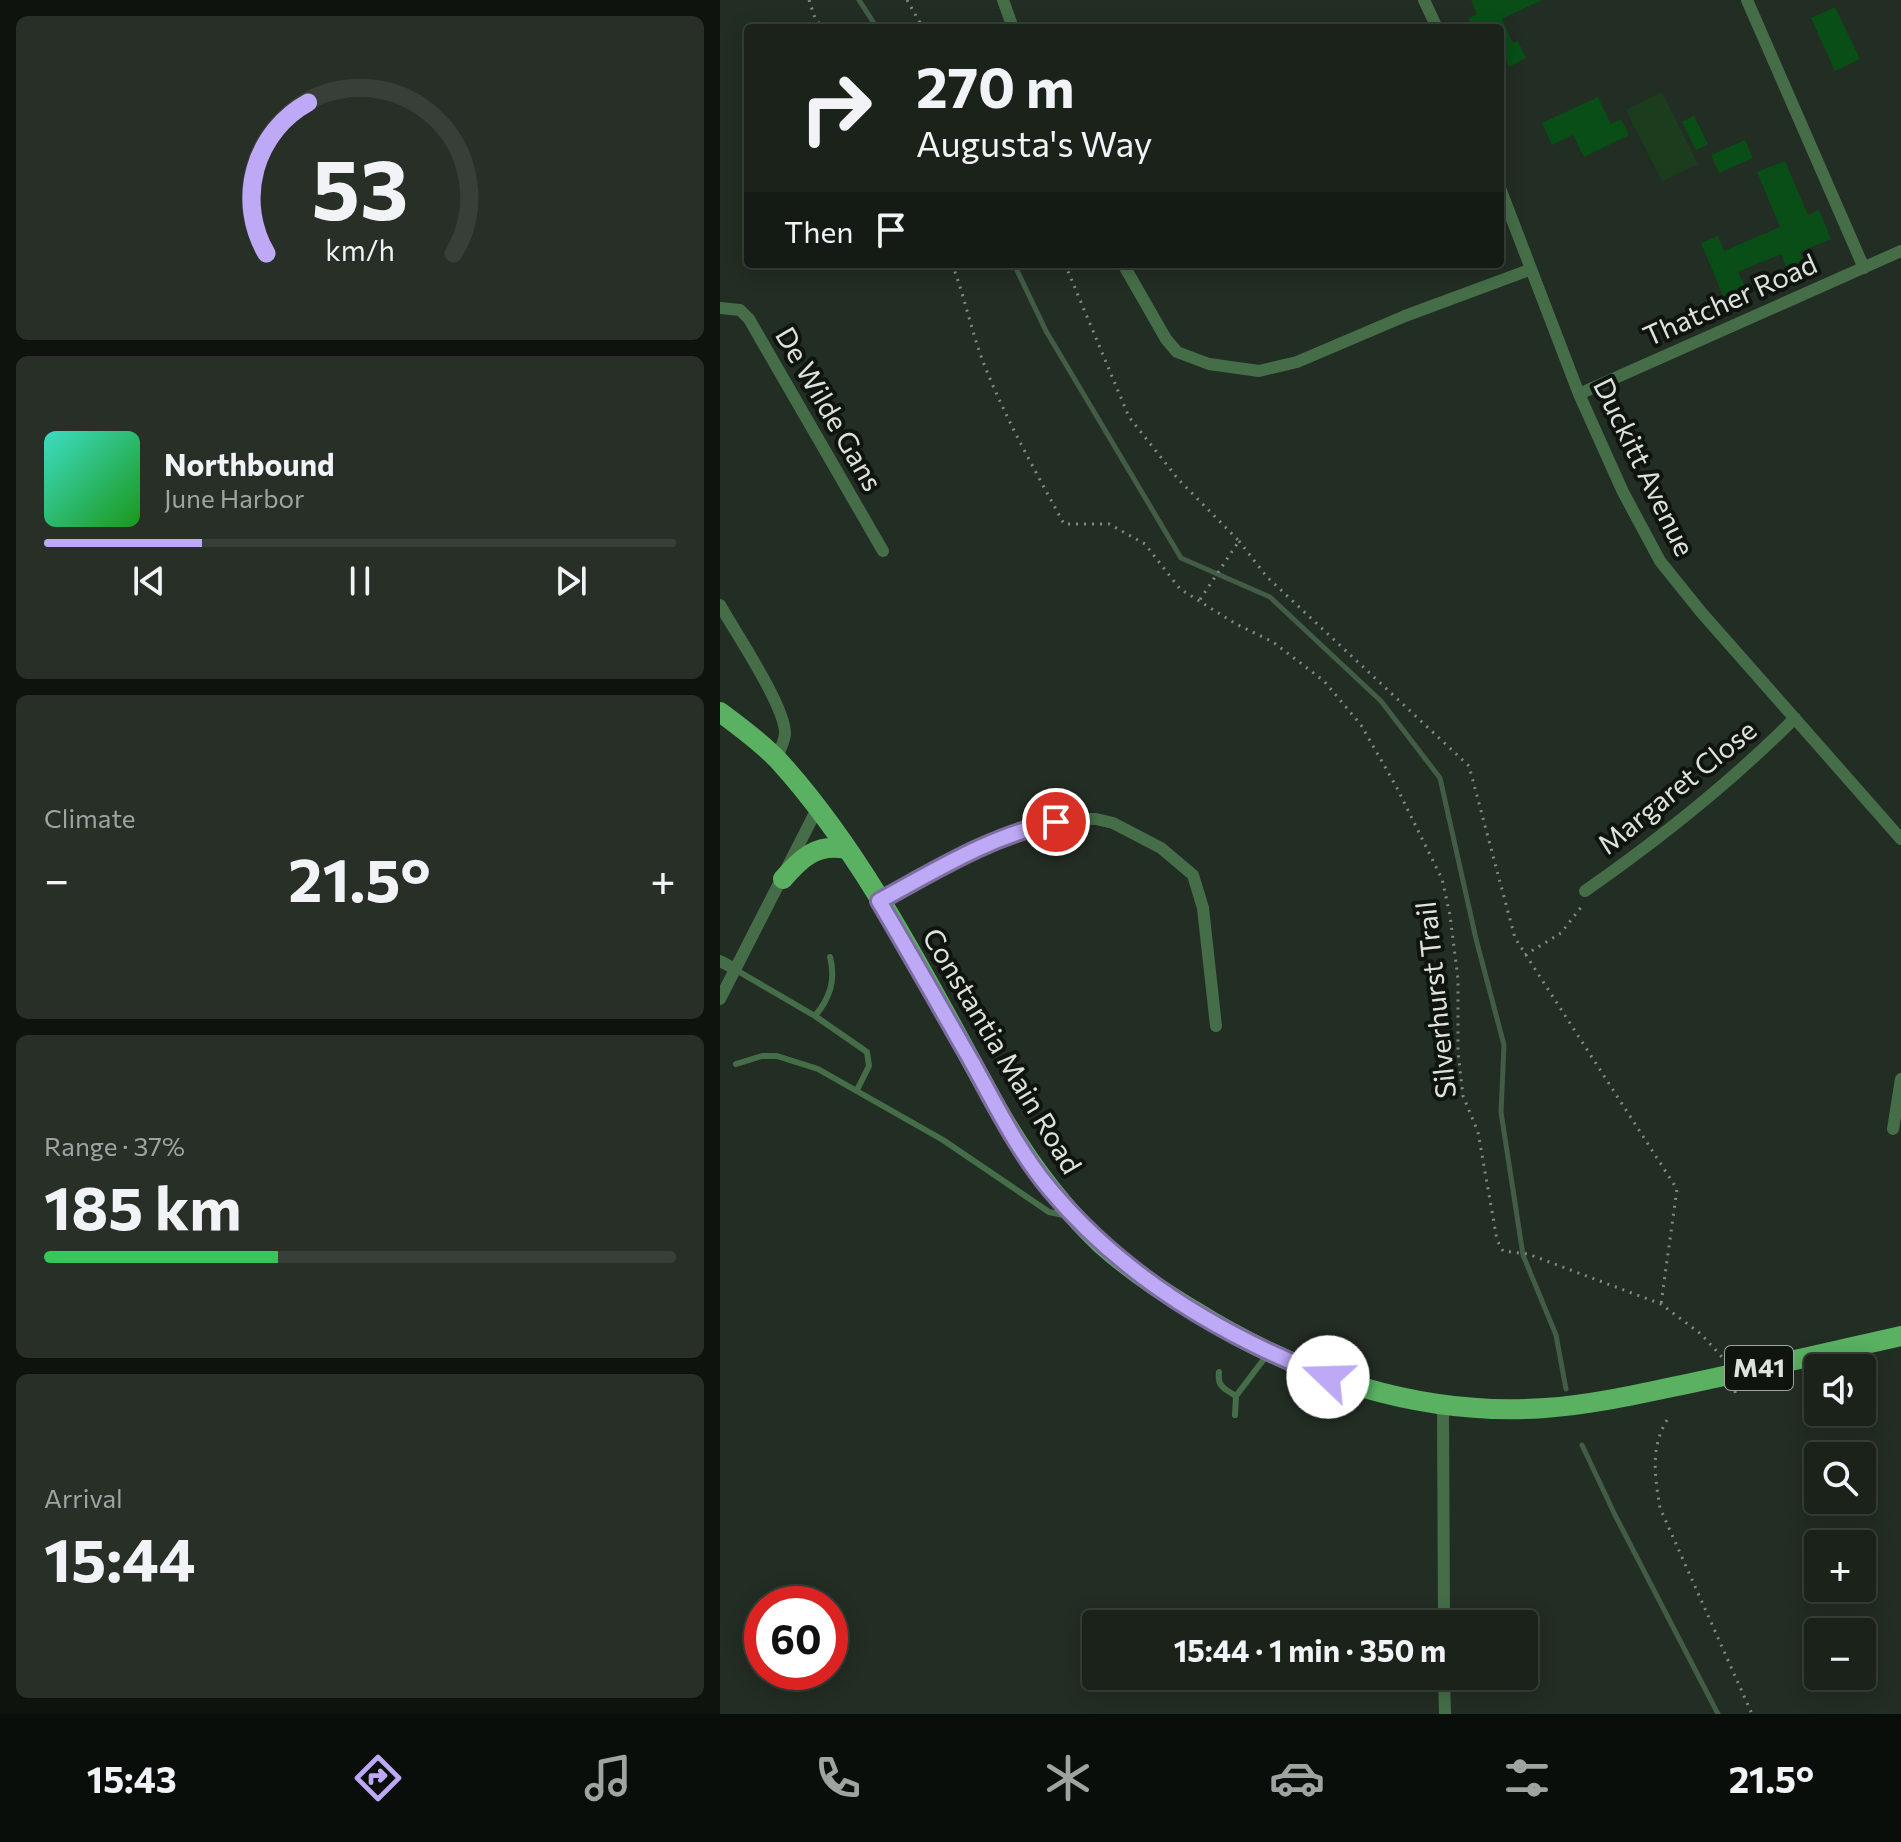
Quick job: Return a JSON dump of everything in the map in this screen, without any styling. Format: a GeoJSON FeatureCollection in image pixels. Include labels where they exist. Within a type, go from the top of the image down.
{"type":"FeatureCollection","features":[{"type":"Feature","properties":{"kind":"main road","name":"Constantia Main Road"},"geometry":{"type":"LineString","coordinates":[[720,712],[776,758],[818,807],[879,901],[1003,1118],[1048,1187],[1102,1244],[1159,1289],[1221,1328],[1328,1377],[1384,1394],[1443,1404],[1503,1409],[1578,1405],[1731,1375],[1901,1336]]}},
{"type":"Feature","properties":{"kind":"main road"},"geometry":{"type":"LineString","coordinates":[[783,879],[798,861],[813,851],[828,847],[846,849]]}},
{"type":"Feature","properties":{"kind":"street"},"geometry":{"type":"LineString","coordinates":[[1003,0],[1012,24]]}},
{"type":"Feature","properties":{"kind":"street"},"geometry":{"type":"LineString","coordinates":[[1424,0],[1435,24]]}},
{"type":"Feature","properties":{"kind":"street"},"geometry":{"type":"LineString","coordinates":[[1747,0],[1864,268]]}},
{"type":"Feature","properties":{"kind":"street","name":"Duckitt Avenue"},"geometry":{"type":"LineString","coordinates":[[1504,199],[1579,394],[1623,492],[1660,561],[1901,839]]}},
{"type":"Feature","properties":{"kind":"street","name":"Thatcher Road"},"geometry":{"type":"LineString","coordinates":[[1579,394],[1901,251]]}},
{"type":"Feature","properties":{"kind":"street"},"geometry":{"type":"LineString","coordinates":[[1125,268],[1166,339],[1177,352],[1209,364],[1259,371],[1297,362],[1405,316],[1529,270]]}},
{"type":"Feature","properties":{"kind":"street","name":"De Wilde Gans"},"geometry":{"type":"LineString","coordinates":[[720,308],[740,310],[749,319],[883,551]]}},
{"type":"Feature","properties":{"kind":"street"},"geometry":{"type":"LineString","coordinates":[[720,605],[784,724],[785,736],[776,758]]}},
{"type":"Feature","properties":{"kind":"street","name":"Margaret Close"},"geometry":{"type":"LineString","coordinates":[[1585,891],[1678,824],[1760,754],[1795,718]]}},
{"type":"Feature","properties":{"kind":"street"},"geometry":{"type":"LineString","coordinates":[[720,999],[818,807]]}},
{"type":"Feature","properties":{"kind":"street"},"geometry":{"type":"LineString","coordinates":[[879,901],[953,861],[1032,827],[1075,819],[1113,823],[1161,848],[1193,875],[1203,908],[1216,1026]]}},
{"type":"Feature","properties":{"kind":"street"},"geometry":{"type":"LineString","coordinates":[[720,961],[735,969]]}},
{"type":"Feature","properties":{"kind":"street"},"geometry":{"type":"LineString","coordinates":[[1893,1129],[1901,1079]]}},
{"type":"Feature","properties":{"kind":"street"},"geometry":{"type":"LineString","coordinates":[[1443,1404],[1444,1610]]}},
{"type":"Feature","properties":{"kind":"street"},"geometry":{"type":"LineString","coordinates":[[1444,1690],[1445,1714]]}},
{"type":"Feature","properties":{"kind":"lane"},"geometry":{"type":"LineString","coordinates":[[815,1016],[832,988],[834,977],[830,957]]}},
{"type":"Feature","properties":{"kind":"lane"},"geometry":{"type":"LineString","coordinates":[[735,969],[815,1016],[867,1052],[869,1066],[857,1090]]}},
{"type":"Feature","properties":{"kind":"lane"},"geometry":{"type":"LineString","coordinates":[[736,1064],[762,1056],[777,1056],[818,1069],[943,1140],[1049,1212],[1075,1216]]}},
{"type":"Feature","properties":{"kind":"lane"},"geometry":{"type":"LineString","coordinates":[[1235,1415],[1236,1396],[1269,1352]]}},
{"type":"Feature","properties":{"kind":"lane"},"geometry":{"type":"LineString","coordinates":[[1219,1372],[1221,1387],[1236,1396]]}},
{"type":"Feature","properties":{"kind":"path"},"geometry":{"type":"LineString","coordinates":[[809,0],[820,24]]}},
{"type":"Feature","properties":{"kind":"path"},"geometry":{"type":"LineString","coordinates":[[907,0],[921,24]]}},
{"type":"Feature","properties":{"kind":"path","name":"Silverhurst Trail"},"geometry":{"type":"LineString","coordinates":[[954,268],[963,291],[970,326],[1012,428],[1064,524],[1109,524],[1145,544],[1180,589],[1236,624],[1273,642],[1324,681],[1361,725],[1396,786],[1442,879],[1458,979],[1458,1052],[1463,1096],[1478,1132],[1497,1240],[1503,1251],[1528,1254],[1661,1304]]}},
{"type":"Feature","properties":{"kind":"path"},"geometry":{"type":"LineString","coordinates":[[1067,268],[1129,417],[1178,479],[1239,541],[1267,577],[1469,766],[1515,938],[1677,1189],[1661,1304],[1701,1334],[1727,1364]]}},
{"type":"Feature","properties":{"kind":"path"},"geometry":{"type":"LineString","coordinates":[[1199,601],[1239,541]]}},
{"type":"Feature","properties":{"kind":"path"},"geometry":{"type":"LineString","coordinates":[[1525,955],[1571,924],[1583,904],[1585,891]]}},
{"type":"Feature","properties":{"kind":"path"},"geometry":{"type":"LineString","coordinates":[[1667,1420],[1660,1431],[1655,1452],[1660,1508],[1752,1714]]}},
{"type":"Feature","properties":{"kind":"green space"},"geometry":{"type":"Polygon","coordinates":[[[1662,92],[1698,164],[1662,181],[1626,110],[1662,92]]]}},
{"type":"Feature","properties":{"kind":"building"},"geometry":{"type":"Polygon","coordinates":[[[1471,0],[1542,0],[1502,19],[1513,43],[1518,41],[1526,58],[1509,67],[1504,57],[1504,24],[1470,24],[1468,19],[1477,14],[1471,0]]]}},
{"type":"Feature","properties":{"kind":"building"},"geometry":{"type":"Polygon","coordinates":[[[1835,7],[1860,59],[1835,71],[1811,18],[1835,7]]]}},
{"type":"Feature","properties":{"kind":"building"},"geometry":{"type":"Polygon","coordinates":[[[1598,97],[1611,124],[1621,119],[1629,135],[1584,157],[1573,135],[1552,145],[1542,123],[1598,97]]]}},
{"type":"Feature","properties":{"kind":"building"},"geometry":{"type":"Polygon","coordinates":[[[1694,116],[1708,144],[1696,150],[1682,122],[1694,116]]]}},
{"type":"Feature","properties":{"kind":"building"},"geometry":{"type":"Polygon","coordinates":[[[1745,140],[1753,158],[1719,173],[1711,155],[1745,140]]]}},
{"type":"Feature","properties":{"kind":"building"},"geometry":{"type":"Polygon","coordinates":[[[1785,161],[1808,215],[1819,210],[1831,239],[1800,252],[1806,266],[1789,274],[1781,254],[1738,272],[1746,289],[1724,298],[1701,243],[1718,236],[1724,251],[1780,227],[1757,172],[1785,161]]]}},
{"type":"Feature","properties":{"kind":"waterway"},"geometry":{"type":"LineString","coordinates":[[859,0],[874,24]]}},
{"type":"Feature","properties":{"kind":"waterway"},"geometry":{"type":"LineString","coordinates":[[1016,268],[1046,331],[1181,558],[1270,597],[1381,701],[1440,778],[1476,939],[1504,1045],[1501,1112],[1523,1255],[1556,1335],[1566,1389]]}},
{"type":"Feature","properties":{"kind":"waterway"},"geometry":{"type":"LineString","coordinates":[[1582,1445],[1718,1714]]}},
{"type":"Feature","properties":{"kind":"route"},"geometry":{"type":"LineString","coordinates":[[1056,822],[1032,827],[982,847],[879,901],[1003,1118],[1048,1187],[1102,1244],[1159,1289],[1221,1328],[1284,1360],[1328,1377]]}}]}
